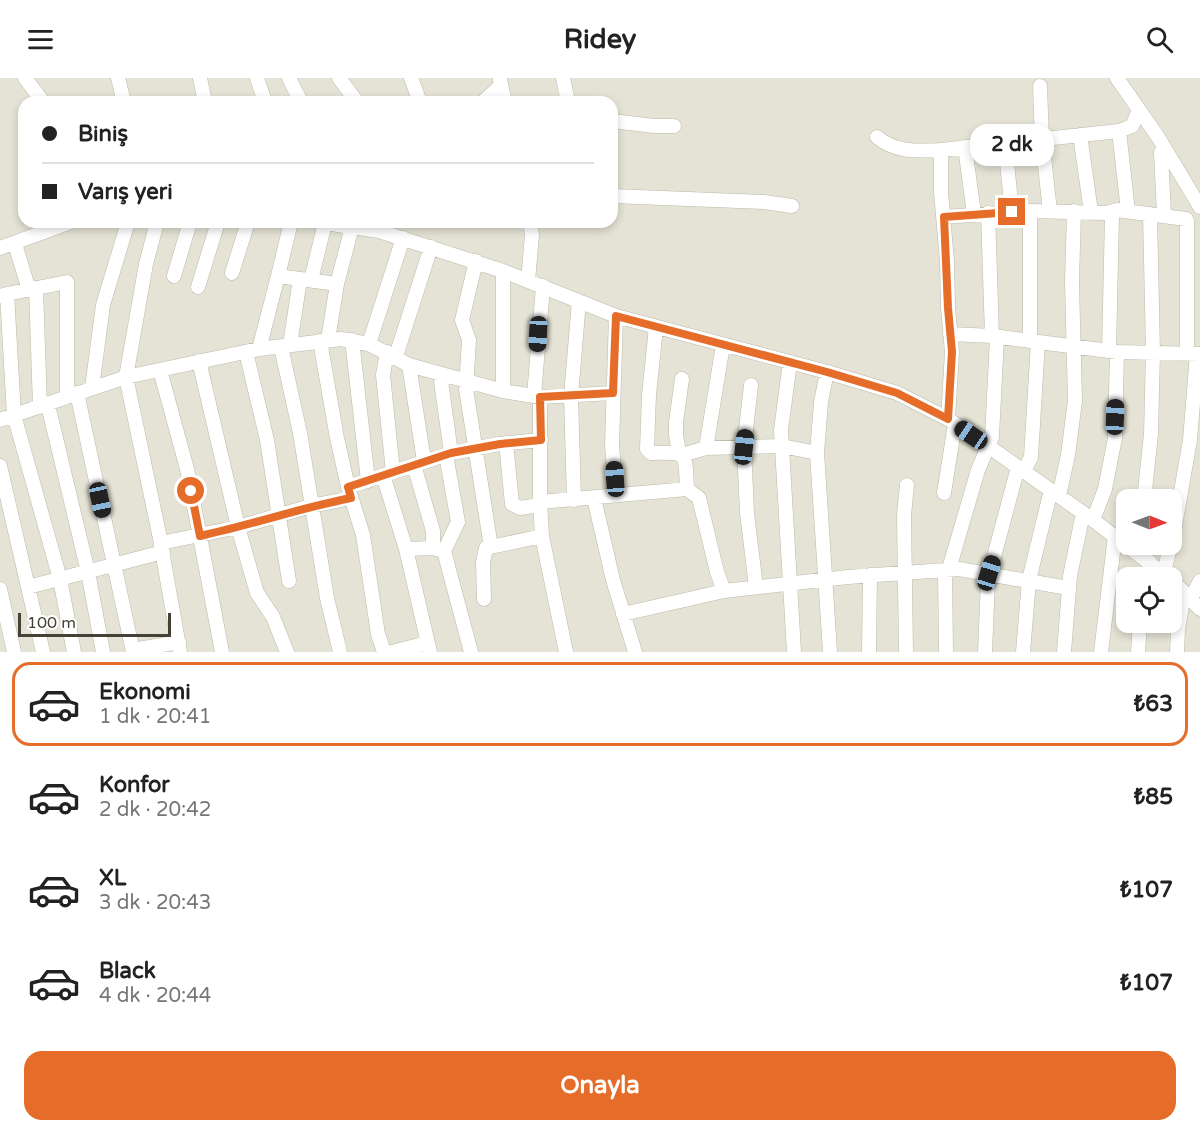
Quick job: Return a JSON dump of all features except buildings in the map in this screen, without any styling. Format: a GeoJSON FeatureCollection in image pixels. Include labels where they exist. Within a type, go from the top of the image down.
{"type":"FeatureCollection","features":[{"type":"Feature","properties":{"kind":"street"},"geometry":{"type":"LineString","coordinates":[[25,78],[38,96]]}},
{"type":"Feature","properties":{"kind":"street"},"geometry":{"type":"LineString","coordinates":[[118,78],[122,96]]}},
{"type":"Feature","properties":{"kind":"street"},"geometry":{"type":"LineString","coordinates":[[200,78],[204,96]]}},
{"type":"Feature","properties":{"kind":"street"},"geometry":{"type":"LineString","coordinates":[[257,78],[263,96]]}},
{"type":"Feature","properties":{"kind":"street"},"geometry":{"type":"LineString","coordinates":[[289,78],[298,96]]}},
{"type":"Feature","properties":{"kind":"street"},"geometry":{"type":"LineString","coordinates":[[339,78],[352,96]]}},
{"type":"Feature","properties":{"kind":"street"},"geometry":{"type":"LineString","coordinates":[[411,78],[418,96]]}},
{"type":"Feature","properties":{"kind":"street"},"geometry":{"type":"LineString","coordinates":[[563,78],[567,96]]}},
{"type":"Feature","properties":{"kind":"street"},"geometry":{"type":"LineString","coordinates":[[1117,78],[1164,147],[1200,207],[1186,220]]}},
{"type":"Feature","properties":{"kind":"street"},"geometry":{"type":"LineString","coordinates":[[488,96],[500,81]]}},
{"type":"Feature","properties":{"kind":"street"},"geometry":{"type":"LineString","coordinates":[[500,81],[504,96]]}},
{"type":"Feature","properties":{"kind":"street"},"geometry":{"type":"LineString","coordinates":[[1040,86],[1042,139],[1050,211]]}},
{"type":"Feature","properties":{"kind":"street"},"geometry":{"type":"LineString","coordinates":[[877,137],[900,150],[941,150],[1119,131],[1131,126],[1139,110]]}},
{"type":"Feature","properties":{"kind":"street"},"geometry":{"type":"LineString","coordinates":[[618,121],[674,126]]}},
{"type":"Feature","properties":{"kind":"street"},"geometry":{"type":"LineString","coordinates":[[1119,131],[1121,211]]}},
{"type":"Feature","properties":{"kind":"street"},"geometry":{"type":"LineString","coordinates":[[1080,135],[1091,212]]}},
{"type":"Feature","properties":{"kind":"street"},"geometry":{"type":"LineString","coordinates":[[1005,143],[1012,212]]}},
{"type":"Feature","properties":{"kind":"street"},"geometry":{"type":"LineString","coordinates":[[946,652],[947,569],[978,470],[992,437],[994,337],[981,214],[965,147]]}},
{"type":"Feature","properties":{"kind":"street"},"geometry":{"type":"LineString","coordinates":[[1145,489],[1151,434],[1157,215],[1161,153],[1164,147]]}},
{"type":"Feature","properties":{"kind":"street"},"geometry":{"type":"LineString","coordinates":[[941,150],[940,183],[952,352],[951,421],[944,493]]}},
{"type":"Feature","properties":{"kind":"street"},"geometry":{"type":"LineString","coordinates":[[618,196],[764,202],[792,206]]}},
{"type":"Feature","properties":{"kind":"street"},"geometry":{"type":"LineString","coordinates":[[944,217],[1030,211],[1121,211],[1186,220]]}},
{"type":"Feature","properties":{"kind":"street"},"geometry":{"type":"LineString","coordinates":[[985,652],[989,573],[1021,469],[1031,457],[1034,341],[1030,211]]}},
{"type":"Feature","properties":{"kind":"street"},"geometry":{"type":"LineString","coordinates":[[1064,652],[1068,588],[1088,516],[1105,489],[1115,438],[1112,215],[1121,211]]}},
{"type":"Feature","properties":{"kind":"street"},"geometry":{"type":"LineString","coordinates":[[1023,652],[1029,580],[1068,455],[1076,401],[1072,282],[1074,212]]}},
{"type":"Feature","properties":{"kind":"street"},"geometry":{"type":"LineString","coordinates":[[1181,489],[1190,440],[1195,354],[1186,220]]}},
{"type":"Feature","properties":{"kind":"street"},"geometry":{"type":"LineString","coordinates":[[0,248],[56,228]]}},
{"type":"Feature","properties":{"kind":"street"},"geometry":{"type":"LineString","coordinates":[[92,388],[104,306],[126,228]]}},
{"type":"Feature","properties":{"kind":"street"},"geometry":{"type":"LineString","coordinates":[[74,652],[60,579],[14,415],[3,295],[67,282],[72,395],[133,651],[179,647],[162,547],[126,377],[146,264],[155,228]]}},
{"type":"Feature","properties":{"kind":"street"},"geometry":{"type":"LineString","coordinates":[[174,276],[187,228]]}},
{"type":"Feature","properties":{"kind":"street"},"geometry":{"type":"LineString","coordinates":[[198,287],[216,228]]}},
{"type":"Feature","properties":{"kind":"street"},"geometry":{"type":"LineString","coordinates":[[232,273],[246,228]]}},
{"type":"Feature","properties":{"kind":"street"},"geometry":{"type":"LineString","coordinates":[[290,228],[278,276],[252,351],[290,581]]}},
{"type":"Feature","properties":{"kind":"street"},"geometry":{"type":"LineString","coordinates":[[333,228],[305,280],[286,346],[327,598],[340,652]]}},
{"type":"Feature","properties":{"kind":"street"},"geometry":{"type":"LineString","coordinates":[[335,228],[337,284],[324,341],[350,493],[363,535],[378,634],[384,652]]}},
{"type":"Feature","properties":{"kind":"street"},"geometry":{"type":"LineString","coordinates":[[360,228],[379,231],[476,261],[616,316],[897,393],[951,421],[1115,536],[1101,652]]}},
{"type":"Feature","properties":{"kind":"street"},"geometry":{"type":"LineString","coordinates":[[528,281],[531,228]]}},
{"type":"Feature","properties":{"kind":"street"},"geometry":{"type":"LineString","coordinates":[[369,344],[403,238]]}},
{"type":"Feature","properties":{"kind":"street"},"geometry":{"type":"LineString","coordinates":[[15,244],[32,289],[44,406],[88,572],[103,652]]}},
{"type":"Feature","properties":{"kind":"street"},"geometry":{"type":"LineString","coordinates":[[392,652],[428,647],[388,473],[383,375],[431,247]]}},
{"type":"Feature","properties":{"kind":"street"},"geometry":{"type":"LineString","coordinates":[[476,261],[462,320],[469,340],[466,389],[491,548]]}},
{"type":"Feature","properties":{"kind":"street"},"geometry":{"type":"LineString","coordinates":[[502,391],[503,271]]}},
{"type":"Feature","properties":{"kind":"street"},"geometry":{"type":"LineString","coordinates":[[278,276],[337,284]]}},
{"type":"Feature","properties":{"kind":"street"},"geometry":{"type":"LineString","coordinates":[[543,286],[537,397],[541,440],[542,536],[567,652]]}},
{"type":"Feature","properties":{"kind":"street"},"geometry":{"type":"LineString","coordinates":[[574,500],[571,396],[579,301]]}},
{"type":"Feature","properties":{"kind":"street"},"geometry":{"type":"LineString","coordinates":[[616,316],[612,445],[616,495]]}},
{"type":"Feature","properties":{"kind":"street"},"geometry":{"type":"LineString","coordinates":[[656,327],[649,395],[647,449],[651,453],[680,454],[706,448],[782,446],[817,453]]}},
{"type":"Feature","properties":{"kind":"street"},"geometry":{"type":"LineString","coordinates":[[950,334],[1113,351],[1195,354]]}},
{"type":"Feature","properties":{"kind":"street"},"geometry":{"type":"LineString","coordinates":[[352,340],[368,481]]}},
{"type":"Feature","properties":{"kind":"street"},"geometry":{"type":"LineString","coordinates":[[0,420],[126,377],[252,351],[324,341],[352,340],[369,344],[409,365],[502,391],[537,397],[613,393]]}},
{"type":"Feature","properties":{"kind":"street"},"geometry":{"type":"LineString","coordinates":[[706,448],[723,345]]}},
{"type":"Feature","properties":{"kind":"street"},"geometry":{"type":"LineString","coordinates":[[199,361],[238,527],[257,593],[273,617],[287,652]]}},
{"type":"Feature","properties":{"kind":"street"},"geometry":{"type":"LineString","coordinates":[[790,362],[781,430],[794,652]]}},
{"type":"Feature","properties":{"kind":"street"},"geometry":{"type":"LineString","coordinates":[[409,365],[419,463],[433,531],[471,652]]}},
{"type":"Feature","properties":{"kind":"street"},"geometry":{"type":"LineString","coordinates":[[160,369],[187,469],[221,652]]}},
{"type":"Feature","properties":{"kind":"street"},"geometry":{"type":"LineString","coordinates":[[827,372],[817,453],[830,652]]}},
{"type":"Feature","properties":{"kind":"street"},"geometry":{"type":"LineString","coordinates":[[439,549],[458,522],[440,374]]}},
{"type":"Feature","properties":{"kind":"street"},"geometry":{"type":"LineString","coordinates":[[682,379],[676,435],[680,454],[686,464],[687,489]]}},
{"type":"Feature","properties":{"kind":"street"},"geometry":{"type":"LineString","coordinates":[[751,385],[744,447],[747,513],[756,587]]}},
{"type":"Feature","properties":{"kind":"street"},"geometry":{"type":"LineString","coordinates":[[28,587],[114,565],[200,536],[279,517],[350,493],[368,481],[388,473],[449,454],[506,443],[541,440]]}},
{"type":"Feature","properties":{"kind":"street"},"geometry":{"type":"LineString","coordinates":[[506,443],[512,504],[520,508],[616,495],[687,489],[699,498],[717,572],[724,591]]}},
{"type":"Feature","properties":{"kind":"street"},"geometry":{"type":"LineString","coordinates":[[0,466],[43,652]]}},
{"type":"Feature","properties":{"kind":"street"},"geometry":{"type":"LineString","coordinates":[[906,652],[904,515],[908,485]]}},
{"type":"Feature","properties":{"kind":"street"},"geometry":{"type":"LineString","coordinates":[[594,498],[613,580],[635,652]]}},
{"type":"Feature","properties":{"kind":"street"},"geometry":{"type":"LineString","coordinates":[[484,599],[484,553],[486,549],[542,536]]}},
{"type":"Feature","properties":{"kind":"street"},"geometry":{"type":"LineString","coordinates":[[406,549],[439,549]]}},
{"type":"Feature","properties":{"kind":"street"},"geometry":{"type":"LineString","coordinates":[[1144,555],[1156,567]]}},
{"type":"Feature","properties":{"kind":"street"},"geometry":{"type":"LineString","coordinates":[[1149,567],[1150,562]]}},
{"type":"Feature","properties":{"kind":"street"},"geometry":{"type":"LineString","coordinates":[[623,614],[724,591],[826,579],[959,568],[1068,588]]}},
{"type":"Feature","properties":{"kind":"street"},"geometry":{"type":"LineString","coordinates":[[869,652],[870,575]]}},
{"type":"Feature","properties":{"kind":"street"},"geometry":{"type":"LineString","coordinates":[[1177,652],[1178,629],[1200,581]]}},
{"type":"Feature","properties":{"kind":"street"},"geometry":{"type":"LineString","coordinates":[[0,589],[2,607],[14,652]]}},
{"type":"Feature","properties":{"kind":"street"},"geometry":{"type":"LineString","coordinates":[[1138,652],[1139,633]]}},
{"type":"Feature","properties":{"kind":"shaded area"},"geometry":{"type":"Polygon","coordinates":[[[0,78],[1200,78],[1200,652],[0,652],[0,78]]]}},
{"type":"Feature","properties":{"kind":"route"},"geometry":{"type":"LineString","coordinates":[[191,491],[200,536],[279,517],[311,506],[351,498],[348,487],[451,453],[506,443],[541,440],[540,397],[613,393],[616,316],[897,393],[948,419],[952,352],[944,217],[1012,212]]}}]}
